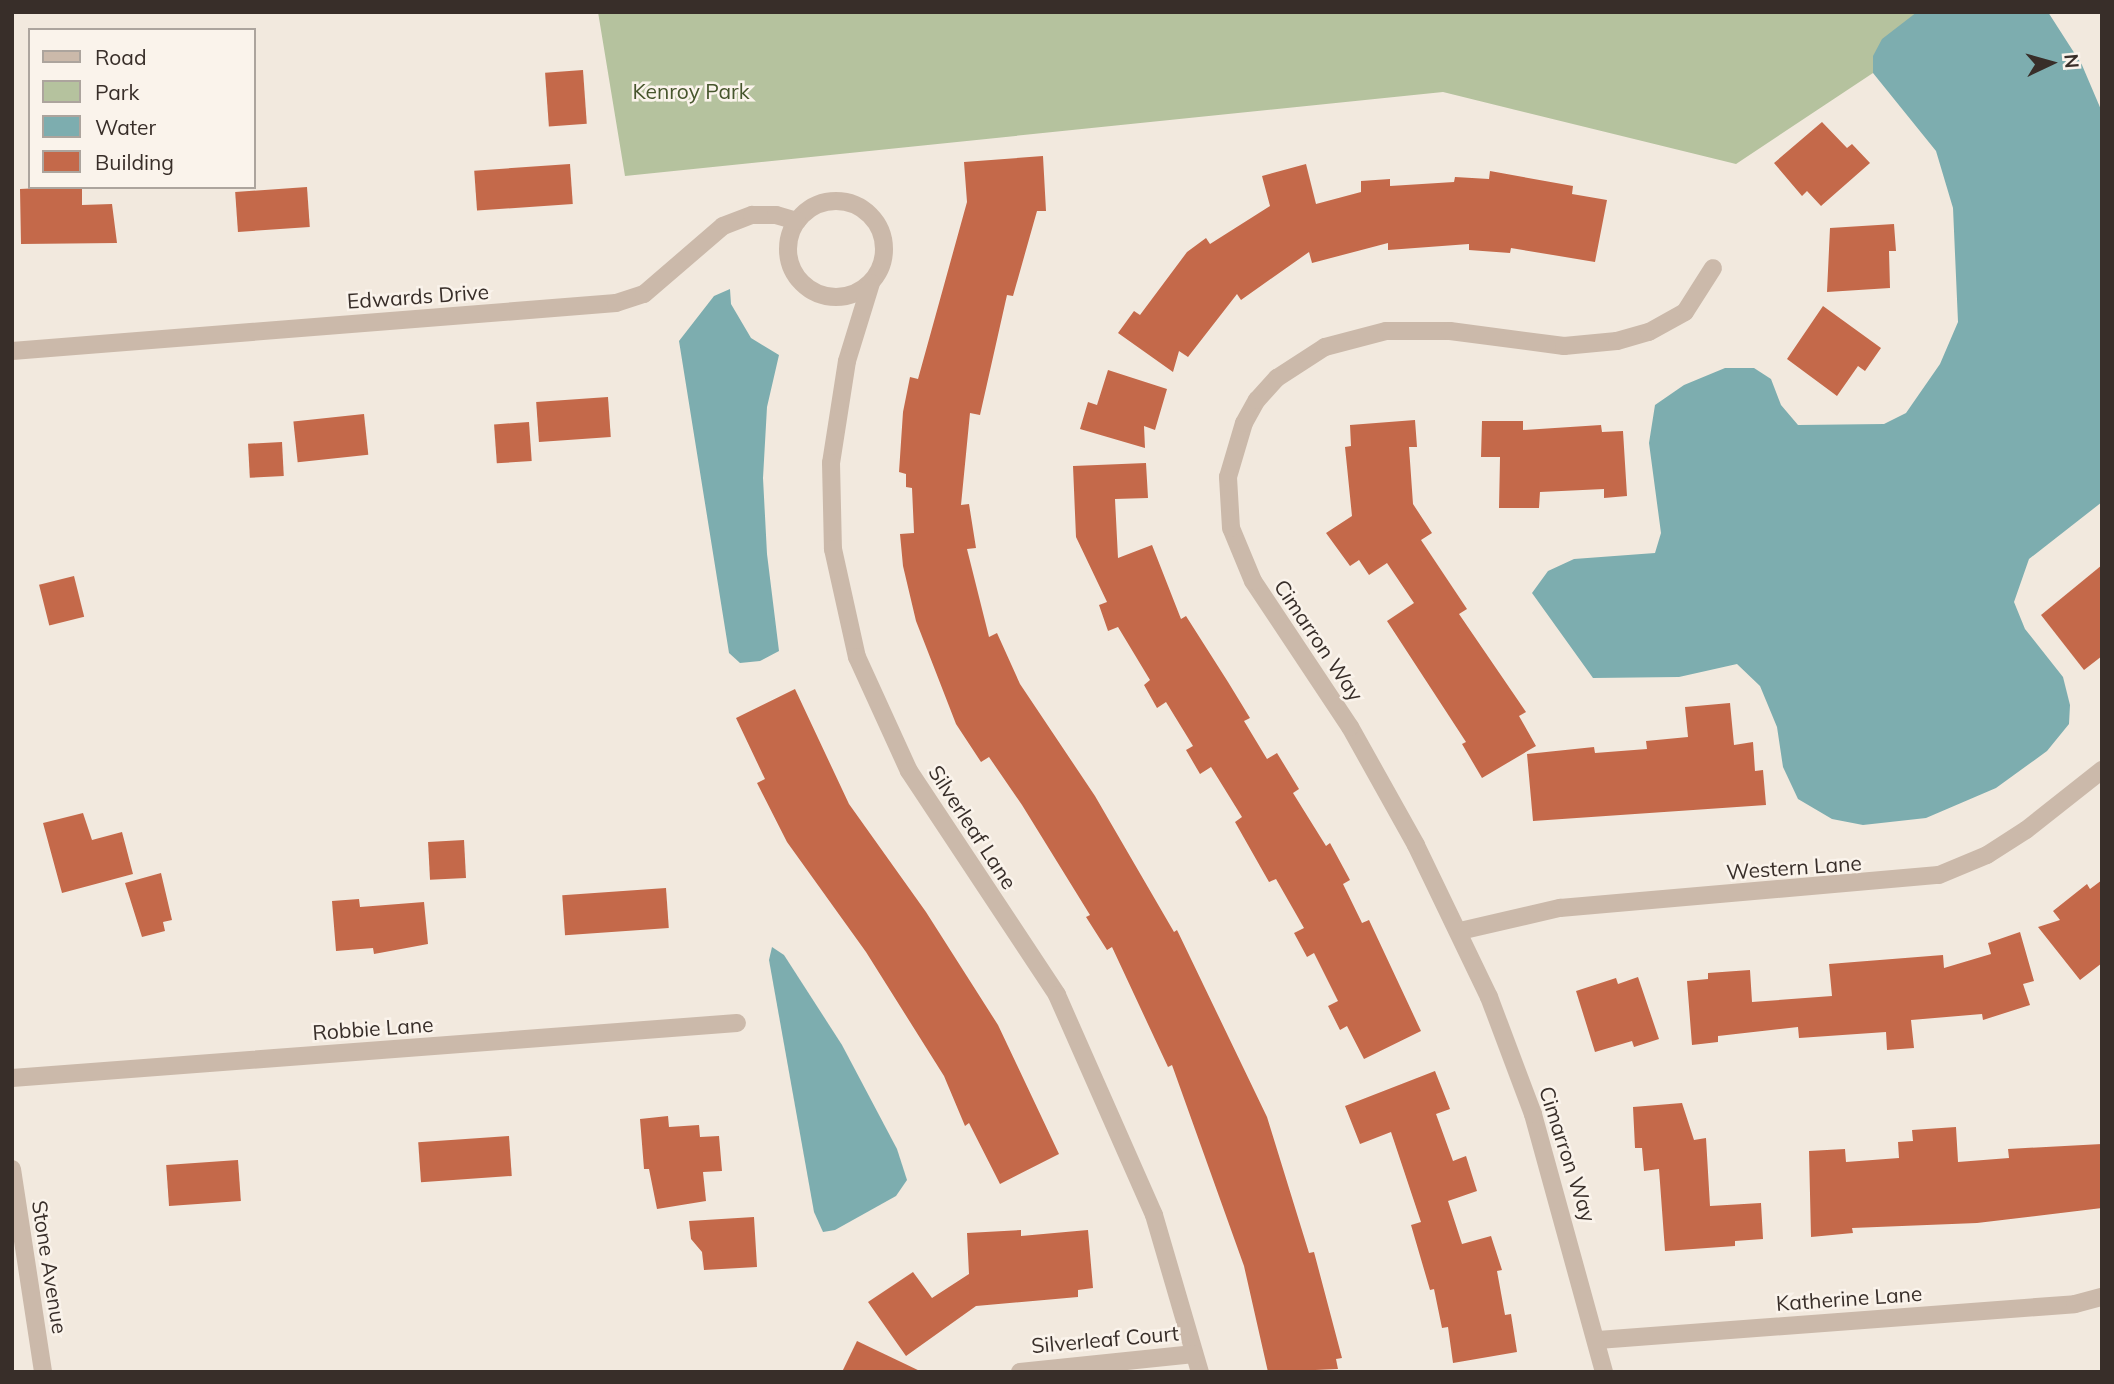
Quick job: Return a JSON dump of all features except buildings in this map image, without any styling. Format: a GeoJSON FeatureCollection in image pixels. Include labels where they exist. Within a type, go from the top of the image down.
{"type":"FeatureCollection","features":[{"type":"Feature","properties":{"kind":"street","name":"Silverleaf Lane"},"geometry":{"type":"LineString","coordinates":[[797,221],[816,204],[835,200],[853,203],[869,214],[880,229],[884,248],[881,267],[872,283],[847,361],[831,463],[833,549],[856,657],[909,771],[1057,995],[1154,1215],[1200,1372]]}},
{"type":"Feature","properties":{"kind":"street","name":"Edwards Drive"},"geometry":{"type":"LineString","coordinates":[[12,351],[617,303],[644,294],[723,226],[752,215],[776,215],[797,221]]}},
{"type":"Feature","properties":{"kind":"street"},"geometry":{"type":"LineString","coordinates":[[797,221],[788,250],[792,269],[803,284],[819,295],[838,298],[856,293],[872,283]]}},
{"type":"Feature","properties":{"kind":"street","name":"Cimarron Way"},"geometry":{"type":"LineString","coordinates":[[1604,1372],[1598,1340],[1534,1114],[1460,931],[1350,727],[1253,581],[1236,548],[1227,502],[1228,477],[1244,423],[1277,378],[1325,347],[1352,337],[1450,331],[1564,346],[1617,341],[1649,332],[1685,312],[1713,268]]}},
{"type":"Feature","properties":{"kind":"street","name":"Western Lane"},"geometry":{"type":"LineString","coordinates":[[1460,931],[1560,908],[1938,875],[1987,855],[2102,770]]}},
{"type":"Feature","properties":{"kind":"street","name":"Robbie Lane"},"geometry":{"type":"LineString","coordinates":[[12,1079],[737,1023]]}},
{"type":"Feature","properties":{"kind":"street","name":"Stone Avenue"},"geometry":{"type":"LineString","coordinates":[[12,1169],[43,1372]]}},
{"type":"Feature","properties":{"kind":"street","name":"Katherine Lane"},"geometry":{"type":"LineString","coordinates":[[1598,1340],[2075,1304],[2102,1297]]}},
{"type":"Feature","properties":{"kind":"street","name":"Silverleaf Court"},"geometry":{"type":"LineString","coordinates":[[1020,1372],[1194,1354]]}},
{"type":"Feature","properties":{"kind":"green space","name":"Kenroy Park"},"geometry":{"type":"Polygon","coordinates":[[[598,12],[1965,12],[1736,164],[1443,92],[625,176],[598,12]]]}},
{"type":"Feature","properties":{"kind":"water"},"geometry":{"type":"Polygon","coordinates":[[[1917,12],[2048,12],[2082,65],[2102,112],[2102,502],[2029,559],[2014,602],[2025,629],[2063,677],[2070,705],[2069,724],[2047,751],[1996,788],[1926,818],[1863,825],[1832,819],[1798,799],[1783,767],[1777,727],[1760,686],[1737,664],[1679,677],[1593,678],[1532,593],[1548,571],[1574,559],[1655,553],[1661,533],[1649,443],[1655,405],[1684,385],[1725,368],[1754,368],[1771,379],[1781,405],[1798,425],[1884,424],[1906,413],[1940,364],[1958,322],[1953,208],[1936,151],[1873,73],[1873,56],[1882,39],[1917,12]]]}},
{"type":"Feature","properties":{"kind":"water"},"geometry":{"type":"Polygon","coordinates":[[[730,289],[731,304],[751,338],[779,355],[767,407],[763,478],[767,554],[779,651],[760,661],[740,663],[729,653],[679,341],[714,296],[730,289]]]}},
{"type":"Feature","properties":{"kind":"water"},"geometry":{"type":"Polygon","coordinates":[[[772,947],[784,955],[842,1045],[897,1149],[907,1180],[896,1196],[835,1230],[823,1232],[814,1212],[769,960],[772,947]]]}}]}
